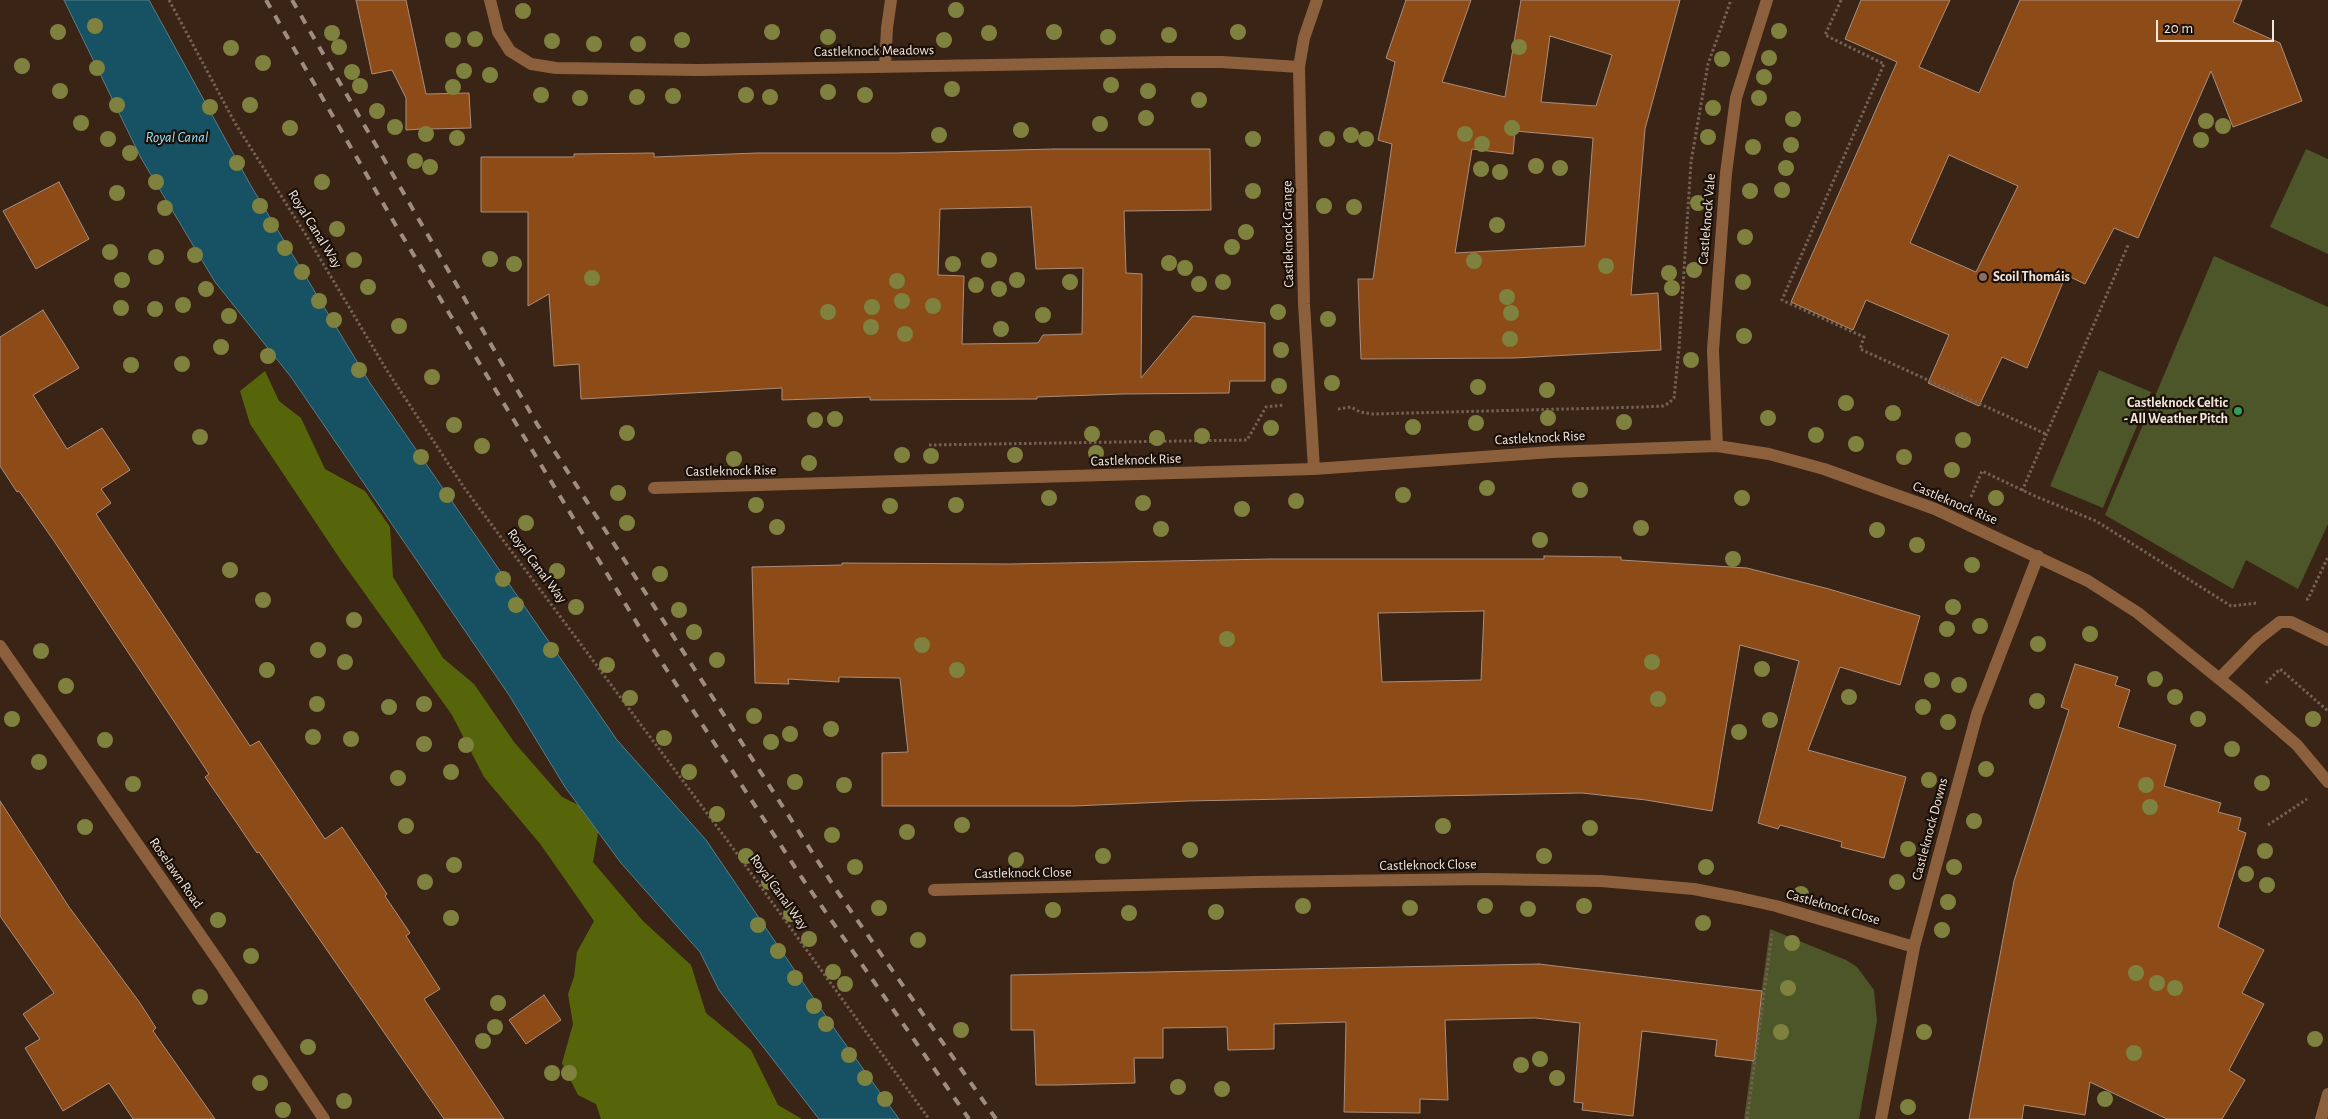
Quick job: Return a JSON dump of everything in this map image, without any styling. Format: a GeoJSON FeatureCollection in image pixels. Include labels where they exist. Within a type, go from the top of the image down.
{"type":"FeatureCollection","features":[{"type":"Feature","properties":{"kind":"street","name":"Castleknock Meadows"},"geometry":{"type":"LineString","coordinates":[[490,0],[498,32],[510,50],[531,64],[556,68],[1222,62],[1299,67]]}},
{"type":"Feature","properties":{"kind":"street"},"geometry":{"type":"LineString","coordinates":[[885,66],[891,0]]}},
{"type":"Feature","properties":{"kind":"street","name":"Castleknock Grange"},"geometry":{"type":"LineString","coordinates":[[1314,469],[1304,304],[1299,67],[1304,38],[1317,0]]}},
{"type":"Feature","properties":{"kind":"street","name":"Castleknock Vale"},"geometry":{"type":"LineString","coordinates":[[1717,446],[1714,350],[1726,173],[1736,98],[1767,0]]}},
{"type":"Feature","properties":{"kind":"street","name":"Castleknock Rise"},"geometry":{"type":"LineString","coordinates":[[654,488],[1314,469],[1552,452],[1717,446],[1769,454],[1824,469],[1935,509],[2088,581],[2138,613],[2248,701],[2297,744],[2328,782]]}},
{"type":"Feature","properties":{"kind":"street","name":"Castleknock Downs"},"geometry":{"type":"LineString","coordinates":[[1881,1119],[1914,947],[1977,714],[2038,556]]}},
{"type":"Feature","properties":{"kind":"street"},"geometry":{"type":"LineString","coordinates":[[2220,678],[2257,640],[2280,622],[2291,622],[2328,640]]}},
{"type":"Feature","properties":{"kind":"street","name":"Roselawn Road"},"geometry":{"type":"LineString","coordinates":[[0,646],[219,962],[324,1119]]}},
{"type":"Feature","properties":{"kind":"street","name":"Castleknock Close"},"geometry":{"type":"LineString","coordinates":[[934,890],[1255,882],[1486,879],[1592,881],[1694,889],[1776,906],[1914,947]]}},
{"type":"Feature","properties":{"kind":"street"},"geometry":{"type":"LineString","coordinates":[[2320,1119],[2328,1094]]}},
{"type":"Feature","properties":{"kind":"path","name":"Royal Canal Way"},"geometry":{"type":"LineString","coordinates":[[169,0],[235,124],[306,235],[386,369],[465,488],[727,840],[929,1119]]}},
{"type":"Feature","properties":{"kind":"path"},"geometry":{"type":"LineString","coordinates":[[929,445],[1247,440],[1266,407],[1283,405],[1334,410],[1351,407],[1360,412],[1372,414],[1643,407],[1663,406],[1669,403],[1674,398],[1679,348],[1694,145],[1708,64],[1731,0]]}},
{"type":"Feature","properties":{"kind":"path"},"geometry":{"type":"LineString","coordinates":[[1841,0],[1825,35],[1884,64],[1782,300],[1864,337],[1860,349],[2046,434]]}},
{"type":"Feature","properties":{"kind":"path"},"geometry":{"type":"LineString","coordinates":[[2022,491],[2129,243]]}},
{"type":"Feature","properties":{"kind":"path"},"geometry":{"type":"LineString","coordinates":[[1961,521],[1982,471],[2022,491],[2096,521],[2231,606],[2265,603]]}},
{"type":"Feature","properties":{"kind":"path"},"geometry":{"type":"LineString","coordinates":[[2303,599],[2308,599],[2328,557]]}},
{"type":"Feature","properties":{"kind":"path"},"geometry":{"type":"LineString","coordinates":[[2248,701],[2280,669],[2328,711]]}},
{"type":"Feature","properties":{"kind":"path"},"geometry":{"type":"LineString","coordinates":[[2268,824],[2313,795]]}},
{"type":"Feature","properties":{"kind":"path"},"geometry":{"type":"LineString","coordinates":[[1747,1119],[1776,906]]}},
{"type":"Feature","properties":{"kind":"green space"},"geometry":{"type":"Polygon","coordinates":[[[2306,149],[2328,159],[2328,254],[2270,227],[2306,149]]]}},
{"type":"Feature","properties":{"kind":"green space","name":"Castleknock Celtic - All Weather Pitch"},"geometry":{"type":"Polygon","coordinates":[[[2214,256],[2328,307],[2328,524],[2298,589],[2246,560],[2233,589],[2105,515],[2214,256]]]}},
{"type":"Feature","properties":{"kind":"green space"},"geometry":{"type":"Polygon","coordinates":[[[2099,370],[2151,392],[2103,508],[2050,486],[2099,370]]]}},
{"type":"Feature","properties":{"kind":"green space"},"geometry":{"type":"Polygon","coordinates":[[[265,371],[279,401],[301,418],[325,469],[365,491],[390,527],[393,577],[443,658],[474,684],[514,742],[562,797],[601,816],[593,862],[643,921],[691,965],[706,1013],[751,1050],[778,1105],[802,1119],[601,1119],[596,1104],[578,1095],[562,1063],[573,1024],[568,994],[574,977],[577,952],[594,921],[541,845],[484,777],[452,715],[340,559],[250,424],[240,391],[265,371]]]}},
{"type":"Feature","properties":{"kind":"green space"},"geometry":{"type":"Polygon","coordinates":[[[1770,929],[1846,960],[1857,967],[1874,990],[1877,1021],[1859,1119],[1744,1119],[1770,929]]]}},
{"type":"Feature","properties":{"kind":"water","name":"Royal Canal"},"geometry":{"type":"Polygon","coordinates":[[[64,0],[149,0],[251,186],[370,383],[617,740],[706,840],[836,1031],[899,1119],[819,1119],[719,990],[700,952],[621,863],[565,787],[509,695],[291,377],[215,282],[141,158],[64,0]]]}},
{"type":"Feature","properties":{"kind":"building"},"geometry":{"type":"Polygon","coordinates":[[[356,0],[406,0],[426,94],[469,93],[471,128],[406,130],[406,98],[392,70],[372,74],[356,0]]]}},
{"type":"Feature","properties":{"kind":"building"},"geometry":{"type":"Polygon","coordinates":[[[1406,0],[1471,0],[1442,82],[1505,97],[1521,0],[1680,0],[1645,129],[1631,295],[1658,293],[1661,350],[1515,358],[1361,359],[1358,279],[1373,279],[1392,144],[1378,140],[1395,62],[1386,58],[1406,0]],[[1550,36],[1541,102],[1596,106],[1612,55],[1550,36]],[[1515,131],[1513,154],[1472,149],[1455,253],[1585,246],[1593,138],[1515,131]]]}},
{"type":"Feature","properties":{"kind":"building"},"geometry":{"type":"Polygon","coordinates":[[[1861,0],[1950,0],[1919,67],[1979,93],[2020,0],[2242,0],[2233,22],[2280,43],[2302,101],[2233,127],[2211,71],[2138,238],[2114,228],[2085,284],[2066,275],[2027,368],[2002,357],[1979,406],[1928,383],[1949,335],[1866,300],[1853,330],[1791,302],[1897,62],[1845,39],[1861,0]],[[1949,155],[1910,243],[1976,272],[2018,186],[1949,155]]]}},
{"type":"Feature","properties":{"kind":"building"},"geometry":{"type":"Polygon","coordinates":[[[1054,149],[1210,149],[1211,210],[1124,211],[1126,273],[1142,274],[1141,378],[1193,316],[1265,323],[1265,381],[1230,381],[1229,393],[1122,394],[1037,397],[1037,399],[870,400],[870,397],[782,400],[782,388],[581,399],[579,364],[554,366],[549,294],[528,306],[528,212],[481,212],[481,157],[574,157],[574,154],[654,153],[654,157],[757,153],[897,153],[1054,149]],[[1031,207],[940,209],[938,275],[964,276],[962,344],[1038,343],[1043,335],[1082,334],[1083,268],[1036,269],[1031,207]]]}},
{"type":"Feature","properties":{"kind":"building"},"geometry":{"type":"Polygon","coordinates":[[[59,182],[89,239],[36,269],[3,211],[59,182]]]}},
{"type":"Feature","properties":{"kind":"building"},"geometry":{"type":"Polygon","coordinates":[[[43,310],[79,368],[33,395],[67,449],[102,428],[130,470],[101,489],[111,503],[96,514],[250,746],[259,741],[325,839],[342,827],[387,894],[385,896],[410,933],[406,936],[440,989],[424,999],[504,1119],[444,1119],[205,777],[209,774],[54,541],[0,466],[0,337],[43,310]]]}},
{"type":"Feature","properties":{"kind":"building"},"geometry":{"type":"Polygon","coordinates":[[[1544,556],[1621,557],[1621,560],[1747,568],[1829,589],[1920,616],[1900,685],[1840,667],[1808,750],[1906,777],[1884,858],[1841,847],[1842,842],[1780,825],[1778,829],[1758,823],[1799,661],[1740,645],[1712,811],[1646,800],[1582,793],[1188,801],[1074,806],[882,806],[882,753],[908,752],[900,678],[839,677],[839,682],[788,679],[789,684],[755,683],[752,567],[842,565],[842,563],[1010,564],[1271,559],[1544,559],[1544,556]],[[1484,611],[1378,613],[1382,682],[1481,680],[1484,611]]]}},
{"type":"Feature","properties":{"kind":"building"},"geometry":{"type":"Polygon","coordinates":[[[2075,664],[2118,677],[2115,685],[2130,690],[2118,727],[2176,745],[2164,786],[2221,803],[2218,812],[2241,818],[2238,830],[2246,833],[2218,927],[2264,950],[2242,993],[2264,1004],[2229,1070],[2245,1080],[2222,1119],[2167,1119],[2090,1082],[2085,1115],[2024,1105],[2022,1119],[1969,1119],[2014,881],[2069,710],[2061,707],[2075,664]]]}},
{"type":"Feature","properties":{"kind":"building"},"geometry":{"type":"Polygon","coordinates":[[[0,801],[69,907],[140,1003],[156,1028],[153,1031],[215,1119],[133,1119],[109,1083],[63,1111],[25,1048],[40,1039],[23,1014],[54,993],[0,916],[0,801]]]}},
{"type":"Feature","properties":{"kind":"building"},"geometry":{"type":"Polygon","coordinates":[[[1539,964],[1762,991],[1754,1061],[1715,1056],[1717,1040],[1642,1031],[1633,1116],[1582,1110],[1583,1103],[1574,1102],[1580,1023],[1535,1018],[1445,1020],[1448,1100],[1420,1099],[1420,1113],[1344,1112],[1346,1022],[1274,1024],[1274,1049],[1228,1050],[1227,1027],[1163,1028],[1163,1058],[1134,1058],[1135,1083],[1058,1085],[1036,1085],[1034,1030],[1011,1030],[1011,975],[1539,964]]]}},
{"type":"Feature","properties":{"kind":"building"},"geometry":{"type":"Polygon","coordinates":[[[544,995],[561,1020],[526,1044],[509,1020],[544,995]]]}},
{"type":"Feature","properties":{"kind":"railway"},"geometry":{"type":"LineString","coordinates":[[266,0],[395,224],[646,638],[802,878],[969,1119]]}},
{"type":"Feature","properties":{"kind":"railway"},"geometry":{"type":"LineString","coordinates":[[292,0],[537,424],[837,891],[996,1119]]}},
{"type":"Feature","properties":{"kind":"place","name":"Scoil Thomáis"},"geometry":{"type":"Point","coordinates":[1983,277]}},
{"type":"Feature","properties":{"kind":"place","name":"Castleknock Celtic - All Weather Pitch"},"geometry":{"type":"Point","coordinates":[2238,411]}}]}
